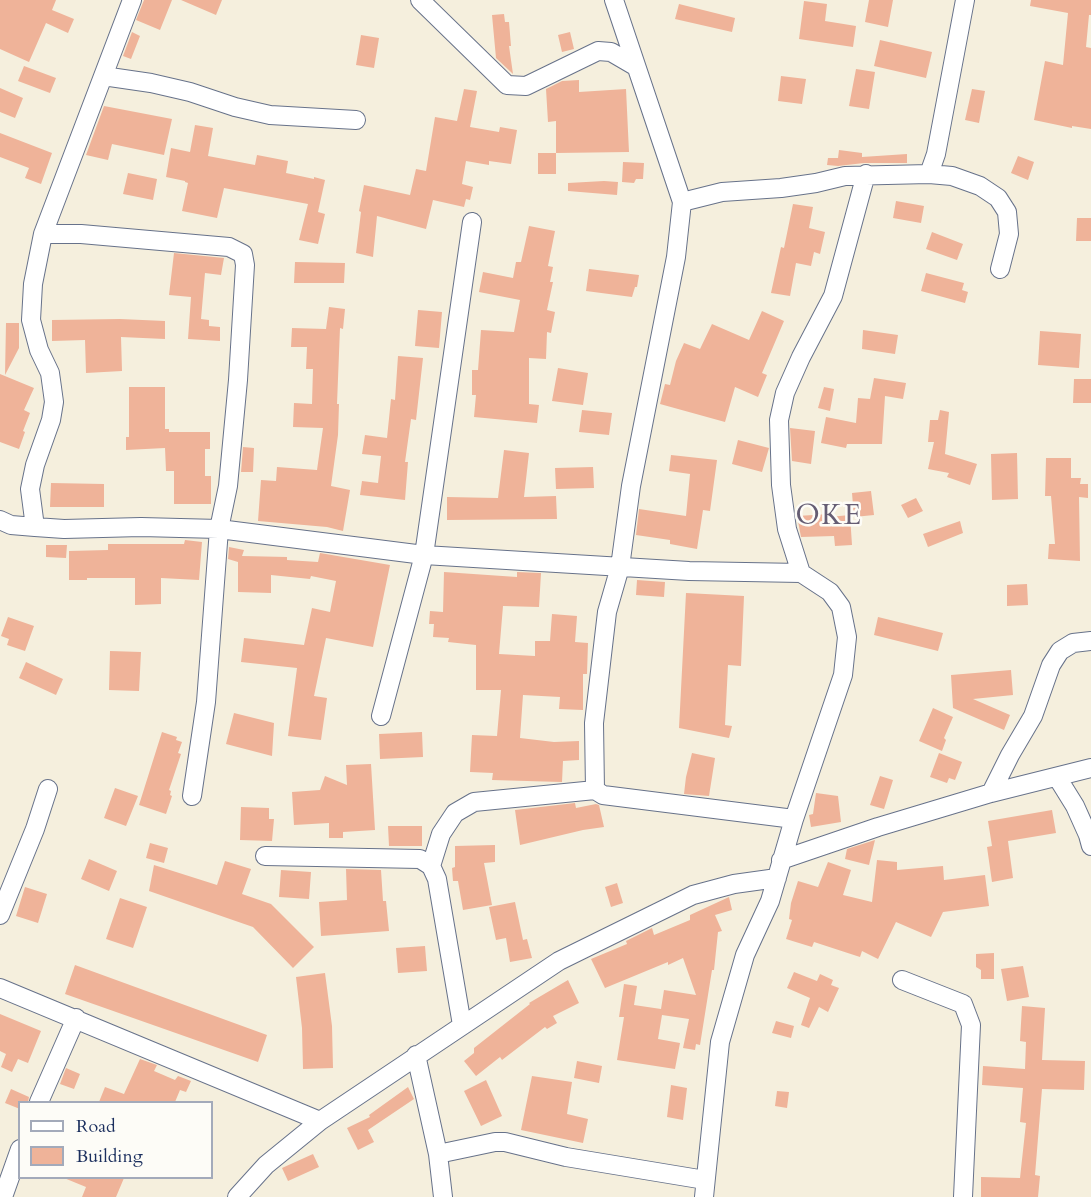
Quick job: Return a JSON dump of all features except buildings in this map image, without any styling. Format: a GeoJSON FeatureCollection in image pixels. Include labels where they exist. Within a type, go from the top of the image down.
{"type":"FeatureCollection","features":[{"type":"Feature","properties":{"kind":"street"},"geometry":{"type":"LineString","coordinates":[[35,527],[30,489],[35,465],[51,420],[54,402],[50,373],[39,350],[31,320],[33,284],[43,234],[132,0]]}},
{"type":"Feature","properties":{"kind":"street"},"geometry":{"type":"LineString","coordinates":[[420,0],[507,85],[526,86],[598,51],[611,52],[635,66]]}},
{"type":"Feature","properties":{"kind":"street"},"geometry":{"type":"LineString","coordinates":[[595,790],[594,723],[607,612],[620,567],[631,486],[676,257],[682,202],[614,0]]}},
{"type":"Feature","properties":{"kind":"street"},"geometry":{"type":"LineString","coordinates":[[929,174],[936,154],[965,0]]}},
{"type":"Feature","properties":{"kind":"street"},"geometry":{"type":"LineString","coordinates":[[103,76],[190,92],[235,107],[270,115],[356,120]]}},
{"type":"Feature","properties":{"kind":"street"},"geometry":{"type":"LineString","coordinates":[[682,202],[722,192],[781,188],[845,176],[866,174],[952,176],[980,186],[998,198],[1007,212],[1009,234],[1000,269]]}},
{"type":"Feature","properties":{"kind":"street"},"geometry":{"type":"LineString","coordinates":[[801,573],[787,529],[781,485],[779,420],[789,384],[833,296],[866,174]]}},
{"type":"Feature","properties":{"kind":"street"},"geometry":{"type":"LineString","coordinates":[[381,716],[424,555],[472,222]]}},
{"type":"Feature","properties":{"kind":"street"},"geometry":{"type":"LineString","coordinates":[[43,234],[81,234],[229,247],[243,255],[245,265],[238,380],[228,486],[219,529],[206,702],[192,796]]}},
{"type":"Feature","properties":{"kind":"street"},"geometry":{"type":"LineString","coordinates":[[0,520],[11,525],[64,529],[219,529],[424,555],[689,571],[801,573],[830,592],[842,607],[847,637],[843,675],[794,819],[770,901],[745,955],[720,1042],[704,1188],[505,1142],[438,1154]]}},
{"type":"Feature","properties":{"kind":"street"},"geometry":{"type":"LineString","coordinates":[[991,793],[1010,754],[1033,716],[1050,665],[1060,651],[1073,643],[1091,641]]}},
{"type":"Feature","properties":{"kind":"street"},"geometry":{"type":"LineString","coordinates":[[781,860],[878,827],[991,793],[1091,768]]}},
{"type":"Feature","properties":{"kind":"street"},"geometry":{"type":"LineString","coordinates":[[1057,777],[1075,806],[1091,846]]}},
{"type":"Feature","properties":{"kind":"street"},"geometry":{"type":"LineString","coordinates":[[0,915],[35,830],[48,789]]}},
{"type":"Feature","properties":{"kind":"street"},"geometry":{"type":"LineString","coordinates":[[431,866],[441,834],[455,813],[474,802],[595,790],[603,795],[794,819]]}},
{"type":"Feature","properties":{"kind":"street"},"geometry":{"type":"LineString","coordinates":[[265,856],[420,859],[431,866],[437,879],[462,1025]]}},
{"type":"Feature","properties":{"kind":"street"},"geometry":{"type":"LineString","coordinates":[[237,1197],[266,1164],[320,1121],[559,961],[693,895],[735,884],[777,878]]}},
{"type":"Feature","properties":{"kind":"street"},"geometry":{"type":"LineString","coordinates":[[902,980],[963,1004],[971,1025],[963,1197]]}},
{"type":"Feature","properties":{"kind":"street"},"geometry":{"type":"LineString","coordinates":[[0,988],[320,1121]]}},
{"type":"Feature","properties":{"kind":"street"},"geometry":{"type":"LineString","coordinates":[[39,1101],[76,1018]]}},
{"type":"Feature","properties":{"kind":"street"},"geometry":{"type":"LineString","coordinates":[[416,1055],[438,1154],[443,1197]]}},
{"type":"Feature","properties":{"kind":"street"},"geometry":{"type":"LineString","coordinates":[[3,1197],[18,1155]]}},
{"type":"Feature","properties":{"kind":"district","name":"OKE"},"geometry":{"type":"Point","coordinates":[829,518]}}]}
